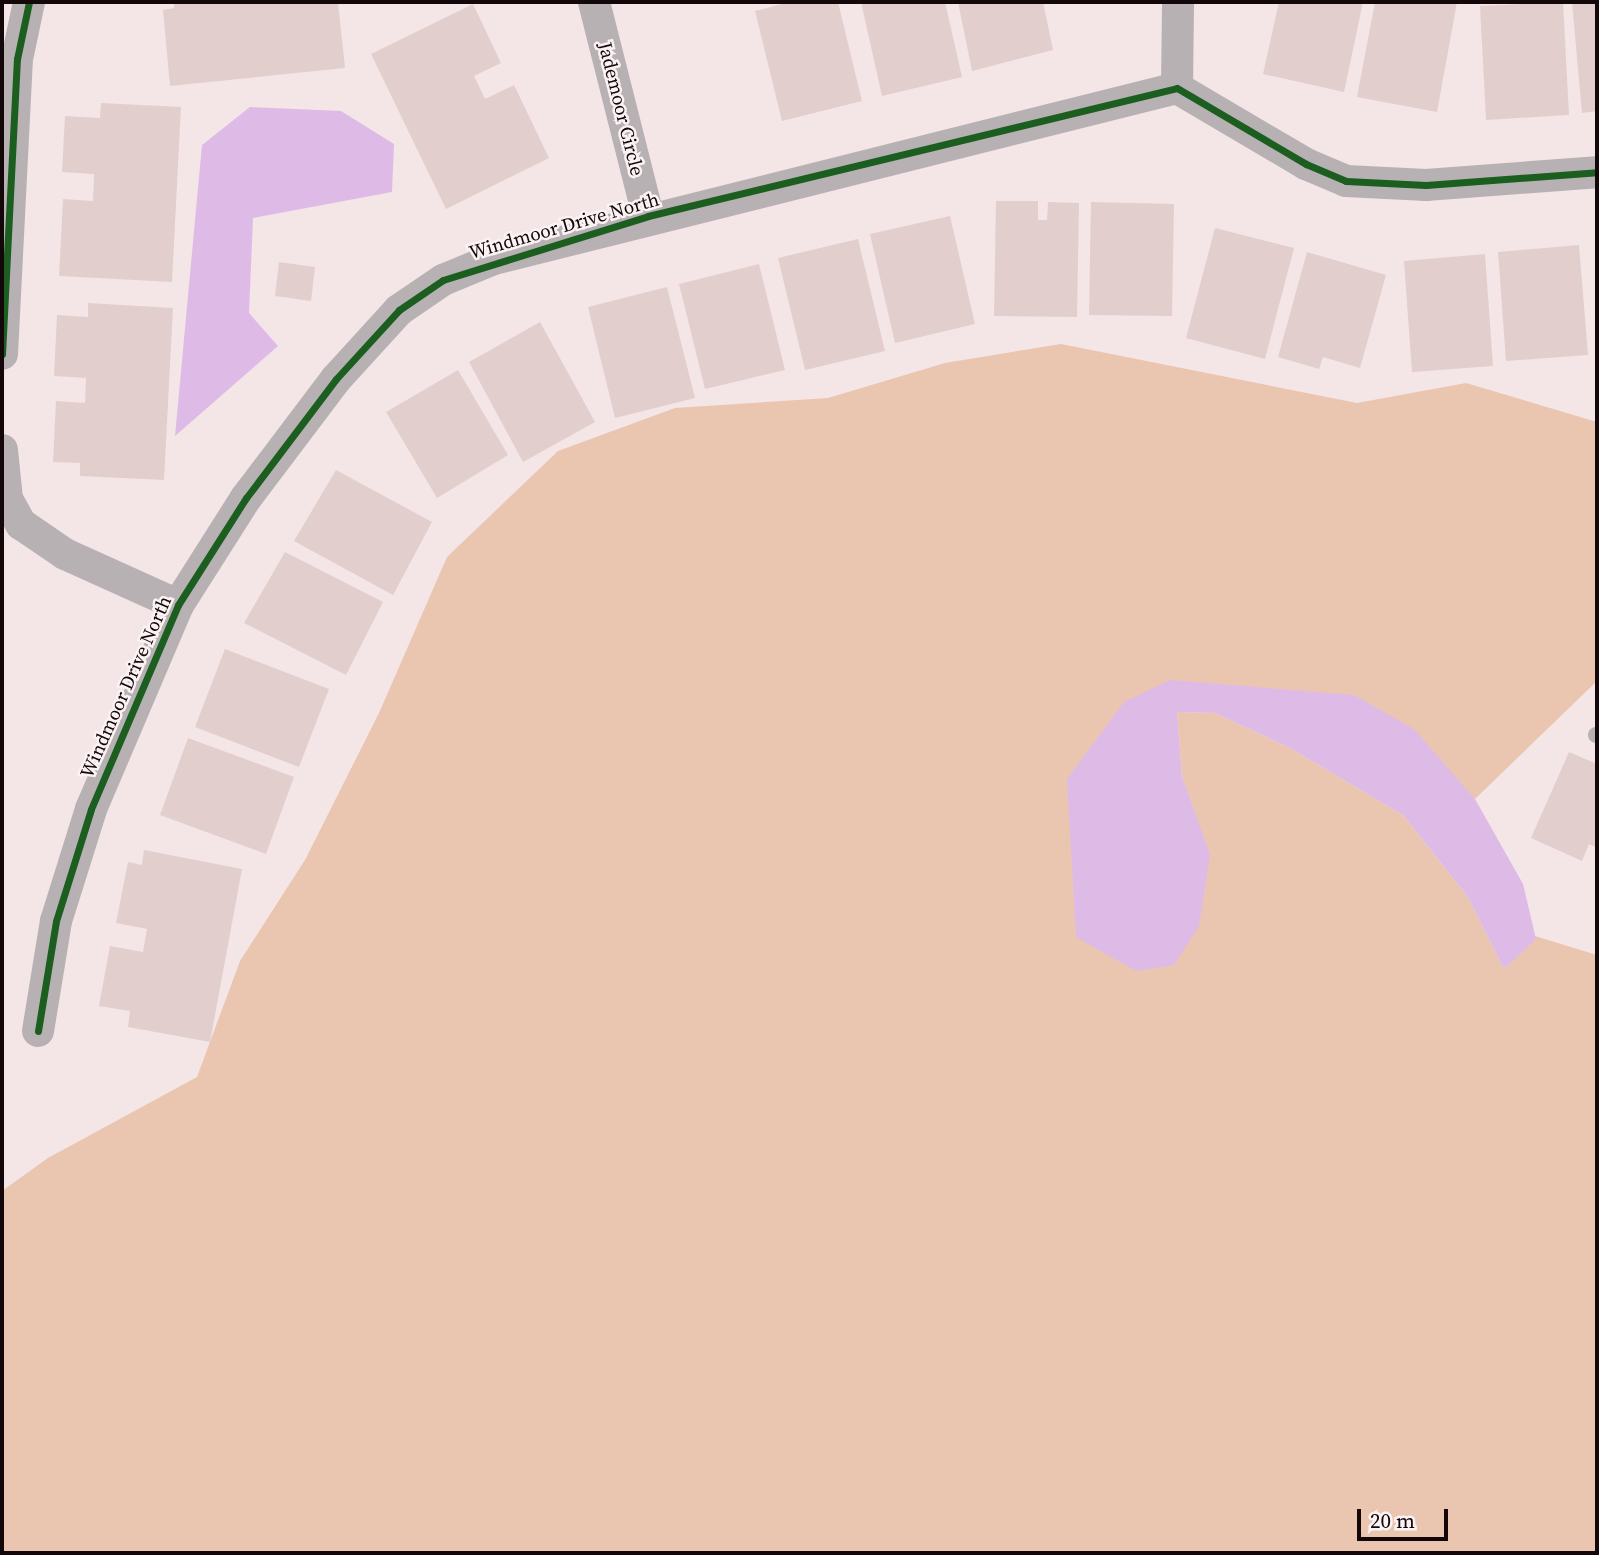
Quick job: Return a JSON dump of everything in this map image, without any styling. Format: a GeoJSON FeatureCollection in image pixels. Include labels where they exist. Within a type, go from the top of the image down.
{"type":"FeatureCollection","features":[{"type":"Feature","properties":{"kind":"street"},"geometry":{"type":"LineString","coordinates":[[2,354],[17,59],[29,2]]}},
{"type":"Feature","properties":{"kind":"street","name":"Jademoor Circle"},"geometry":{"type":"LineString","coordinates":[[594,2],[648,216]]}},
{"type":"Feature","properties":{"kind":"street"},"geometry":{"type":"LineString","coordinates":[[1178,2],[1177,88],[1306,164],[1346,181],[1426,185],[1597,172]]}},
{"type":"Feature","properties":{"kind":"street","name":"Windmoor Drive North"},"geometry":{"type":"LineString","coordinates":[[38,1031],[56,921],[90,809],[177,605],[246,498],[336,379],[398,310],[443,280],[494,259],[648,216],[1177,88]]}},
{"type":"Feature","properties":{"kind":"street"},"geometry":{"type":"LineString","coordinates":[[2,450],[7,499],[21,524],[65,554],[177,605]]}},
{"type":"Feature","properties":{"kind":"shaded area"},"geometry":{"type":"Polygon","coordinates":[[[250,107],[341,111],[394,144],[392,192],[253,218],[249,313],[278,346],[175,436],[202,145],[250,107]]]}},
{"type":"Feature","properties":{"kind":"shaded area"},"geometry":{"type":"Polygon","coordinates":[[[1061,344],[1357,403],[1466,383],[1597,422],[1597,681],[1475,799],[1354,695],[1124,702],[1209,855],[1182,776],[1177,712],[1215,713],[1290,748],[1403,815],[1468,897],[1504,969],[1535,936],[1597,955],[1597,1553],[2,1553],[2,1191],[48,1158],[197,1077],[240,961],[305,860],[379,713],[447,557],[558,451],[675,408],[828,398],[945,363],[1061,344]]]}},
{"type":"Feature","properties":{"kind":"shaded area"},"geometry":{"type":"Polygon","coordinates":[[[1170,680],[1354,695],[1414,729],[1475,799],[1523,884],[1536,939],[1504,969],[1468,897],[1403,815],[1290,748],[1215,713],[1177,712],[1182,776],[1210,855],[1199,926],[1174,965],[1136,971],[1076,937],[1067,779],[1124,702],[1170,680]]]}},
{"type":"Feature","properties":{"kind":"building"},"geometry":{"type":"Polygon","coordinates":[[[174,2],[338,2],[345,68],[170,86],[163,10],[174,8],[174,2]]]}},
{"type":"Feature","properties":{"kind":"building"},"geometry":{"type":"Polygon","coordinates":[[[790,2],[838,2],[862,101],[782,121],[755,11],[790,2]]]}},
{"type":"Feature","properties":{"kind":"building"},"geometry":{"type":"Polygon","coordinates":[[[861,2],[945,2],[962,77],[882,96],[861,2]]]}},
{"type":"Feature","properties":{"kind":"building"},"geometry":{"type":"Polygon","coordinates":[[[958,2],[1043,2],[1053,50],[972,71],[958,2]]]}},
{"type":"Feature","properties":{"kind":"building"},"geometry":{"type":"Polygon","coordinates":[[[1279,2],[1363,2],[1344,92],[1263,74],[1279,2]]]}},
{"type":"Feature","properties":{"kind":"building"},"geometry":{"type":"Polygon","coordinates":[[[1375,2],[1457,2],[1437,112],[1357,97],[1375,2]]]}},
{"type":"Feature","properties":{"kind":"building"},"geometry":{"type":"Polygon","coordinates":[[[1563,2],[1569,115],[1486,120],[1480,6],[1563,2]]]}},
{"type":"Feature","properties":{"kind":"building"},"geometry":{"type":"Polygon","coordinates":[[[1572,2],[1597,2],[1597,111],[1582,113],[1572,2]]]}},
{"type":"Feature","properties":{"kind":"building"},"geometry":{"type":"Polygon","coordinates":[[[473,4],[501,63],[474,76],[485,99],[514,85],[549,158],[446,209],[371,54],[473,4]]]}},
{"type":"Feature","properties":{"kind":"building"},"geometry":{"type":"Polygon","coordinates":[[[101,103],[181,107],[172,282],[59,276],[63,199],[93,201],[94,174],[62,172],[65,116],[100,118],[101,103]]]}},
{"type":"Feature","properties":{"kind":"building"},"geometry":{"type":"Polygon","coordinates":[[[996,201],[1038,201],[1038,220],[1047,220],[1048,202],[1079,203],[1077,317],[994,316],[996,201]]]}},
{"type":"Feature","properties":{"kind":"building"},"geometry":{"type":"Polygon","coordinates":[[[1091,202],[1174,204],[1172,316],[1089,315],[1091,202]]]}},
{"type":"Feature","properties":{"kind":"building"},"geometry":{"type":"Polygon","coordinates":[[[950,216],[975,324],[895,343],[870,234],[950,216]]]}},
{"type":"Feature","properties":{"kind":"building"},"geometry":{"type":"Polygon","coordinates":[[[1215,228],[1294,248],[1265,359],[1186,338],[1215,228]]]}},
{"type":"Feature","properties":{"kind":"building"},"geometry":{"type":"Polygon","coordinates":[[[858,239],[885,351],[805,370],[778,258],[858,239]]]}},
{"type":"Feature","properties":{"kind":"building"},"geometry":{"type":"Polygon","coordinates":[[[1579,245],[1588,355],[1506,361],[1498,252],[1579,245]]]}},
{"type":"Feature","properties":{"kind":"building"},"geometry":{"type":"Polygon","coordinates":[[[1307,252],[1386,275],[1360,368],[1323,357],[1319,369],[1278,357],[1307,252]]]}},
{"type":"Feature","properties":{"kind":"building"},"geometry":{"type":"Polygon","coordinates":[[[1485,254],[1493,366],[1412,372],[1404,261],[1485,254]]]}},
{"type":"Feature","properties":{"kind":"building"},"geometry":{"type":"Polygon","coordinates":[[[279,262],[315,267],[311,301],[275,296],[279,262]]]}},
{"type":"Feature","properties":{"kind":"building"},"geometry":{"type":"Polygon","coordinates":[[[759,264],[785,370],[705,389],[679,284],[759,264]]]}},
{"type":"Feature","properties":{"kind":"building"},"geometry":{"type":"Polygon","coordinates":[[[667,287],[695,398],[615,418],[588,307],[667,287]]]}},
{"type":"Feature","properties":{"kind":"building"},"geometry":{"type":"Polygon","coordinates":[[[88,303],[173,308],[164,480],[80,476],[80,463],[53,462],[56,401],[85,403],[86,378],[54,376],[57,315],[88,317],[88,303]]]}},
{"type":"Feature","properties":{"kind":"building"},"geometry":{"type":"Polygon","coordinates":[[[540,322],[595,422],[523,462],[469,362],[540,322]]]}},
{"type":"Feature","properties":{"kind":"building"},"geometry":{"type":"Polygon","coordinates":[[[458,370],[508,455],[437,498],[386,412],[458,370]]]}},
{"type":"Feature","properties":{"kind":"building"},"geometry":{"type":"Polygon","coordinates":[[[336,470],[432,522],[393,595],[294,541],[336,470]]]}},
{"type":"Feature","properties":{"kind":"building"},"geometry":{"type":"Polygon","coordinates":[[[285,552],[383,602],[346,675],[244,623],[285,552]]]}},
{"type":"Feature","properties":{"kind":"building"},"geometry":{"type":"Polygon","coordinates":[[[225,649],[329,689],[299,767],[195,727],[225,649]]]}},
{"type":"Feature","properties":{"kind":"building"},"geometry":{"type":"Polygon","coordinates":[[[188,738],[294,777],[266,854],[160,815],[188,738]]]}},
{"type":"Feature","properties":{"kind":"building"},"geometry":{"type":"Polygon","coordinates":[[[1569,752],[1597,764],[1597,848],[1589,844],[1582,861],[1531,838],[1569,752]]]}},
{"type":"Feature","properties":{"kind":"building"},"geometry":{"type":"Polygon","coordinates":[[[144,850],[242,869],[210,1042],[128,1027],[130,1011],[99,1006],[110,946],[143,952],[147,929],[116,923],[128,862],[142,865],[144,850]]]}},
{"type":"Feature","properties":{"kind":"cycle path"},"geometry":{"type":"LineString","coordinates":[[2,354],[17,59],[29,2]]}},
{"type":"Feature","properties":{"kind":"cycle path"},"geometry":{"type":"LineString","coordinates":[[38,1031],[56,921],[91,809],[178,605],[246,498],[336,379],[399,310],[443,280],[648,216],[1177,88],[1306,164],[1346,181],[1426,185],[1597,172]]}}]}
